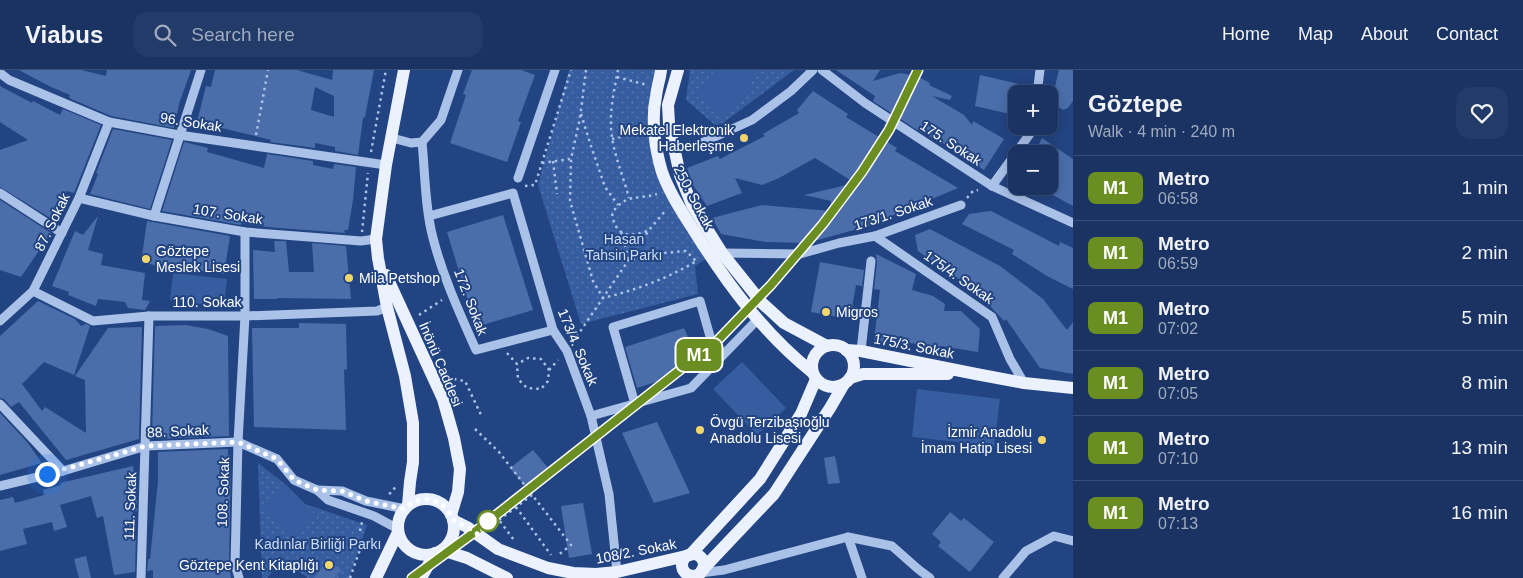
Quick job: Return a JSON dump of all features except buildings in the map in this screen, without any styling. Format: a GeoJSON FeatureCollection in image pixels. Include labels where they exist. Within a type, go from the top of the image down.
{"type":"FeatureCollection","features":[{"type":"Feature","properties":{"kind":"main road","name":"İnönü Caddesi"},"geometry":{"type":"LineString","coordinates":[[404,70],[386,166],[376,239],[387,307],[405,376],[413,422],[413,462],[407,507]]}},
{"type":"Feature","properties":{"kind":"main road","name":"250. Sokak"},"geometry":{"type":"LineString","coordinates":[[661,70],[655,98],[654,129],[662,172],[673,195],[708,254],[758,319]]}},
{"type":"Feature","properties":{"kind":"main road","name":"250. Sokak"},"geometry":{"type":"LineString","coordinates":[[678,70],[668,105],[670,133],[680,175],[692,205],[722,253]]}},
{"type":"Feature","properties":{"kind":"main road"},"geometry":{"type":"LineString","coordinates":[[696,575],[774,494],[854,368],[851,355],[840,346],[827,346],[784,323],[773,314],[722,253]]}},
{"type":"Feature","properties":{"kind":"main road","name":"İnönü Caddesi"},"geometry":{"type":"LineString","coordinates":[[378,258],[443,399],[460,469],[458,492],[452,518]]}},
{"type":"Feature","properties":{"kind":"main road"},"geometry":{"type":"LineString","coordinates":[[758,319],[791,355],[825,386],[831,387],[847,381]]}},
{"type":"Feature","properties":{"kind":"main road"},"geometry":{"type":"LineString","coordinates":[[814,375],[811,365],[816,353],[827,346]]}},
{"type":"Feature","properties":{"kind":"main road","name":"175/3. Sokak"},"geometry":{"type":"LineString","coordinates":[[846,350],[861,351],[1024,383],[1073,388]]}},
{"type":"Feature","properties":{"kind":"main road","name":"175/3. Sokak"},"geometry":{"type":"LineString","coordinates":[[847,381],[863,374],[976,374]]}},
{"type":"Feature","properties":{"kind":"main road","name":"108/2. Sokak"},"geometry":{"type":"LineString","coordinates":[[452,518],[498,549],[548,568],[572,573],[596,574],[616,572],[688,556],[760,479],[801,414],[814,375]]}},
{"type":"Feature","properties":{"kind":"main road"},"geometry":{"type":"LineString","coordinates":[[376,578],[398,530],[399,518],[414,501],[423,499],[432,500],[448,510],[452,518],[453,534],[450,542],[438,552],[421,578]]}},
{"type":"Feature","properties":{"kind":"main road"},"geometry":{"type":"LineString","coordinates":[[398,530],[401,540],[413,552],[421,555],[430,555],[438,552],[467,558],[507,578]]}},
{"type":"Feature","properties":{"kind":"main road"},"geometry":{"type":"LineString","coordinates":[[694,554],[700,557],[703,563],[696,575],[686,574],[682,568],[682,562],[688,556],[694,554]]}},
{"type":"Feature","properties":{"kind":"street"},"geometry":{"type":"LineString","coordinates":[[154,216],[201,70]]}},
{"type":"Feature","properties":{"kind":"street"},"geometry":{"type":"LineString","coordinates":[[392,138],[411,143],[422,142],[441,120],[458,70]]}},
{"type":"Feature","properties":{"kind":"street"},"geometry":{"type":"LineString","coordinates":[[429,216],[517,186],[555,70]]}},
{"type":"Feature","properties":{"kind":"street"},"geometry":{"type":"LineString","coordinates":[[697,145],[752,120],[791,91],[813,70]]}},
{"type":"Feature","properties":{"kind":"street","name":"175. Sokak"},"geometry":{"type":"LineString","coordinates":[[822,70],[865,103],[992,186],[1073,223]]}},
{"type":"Feature","properties":{"kind":"street"},"geometry":{"type":"LineString","coordinates":[[1038,85],[1040,70]]}},
{"type":"Feature","properties":{"kind":"street","name":"96. Sokak"},"geometry":{"type":"LineString","coordinates":[[0,74],[9,80],[109,122],[179,135],[386,166]]}},
{"type":"Feature","properties":{"kind":"street","name":"87. Sokak"},"geometry":{"type":"LineString","coordinates":[[1,318],[33,292],[79,198],[109,122]]}},
{"type":"Feature","properties":{"kind":"street"},"geometry":{"type":"LineString","coordinates":[[992,186],[1029,135]]}},
{"type":"Feature","properties":{"kind":"street","name":"172. Sokak"},"geometry":{"type":"LineString","coordinates":[[422,142],[432,237],[452,294],[476,350],[553,330]]}},
{"type":"Feature","properties":{"kind":"street","name":"173/4. Sokak"},"geometry":{"type":"LineString","coordinates":[[517,186],[553,330],[567,351],[591,416],[609,494],[616,572]]}},
{"type":"Feature","properties":{"kind":"street"},"geometry":{"type":"LineString","coordinates":[[0,193],[62,233]]}},
{"type":"Feature","properties":{"kind":"street","name":"107. Sokak"},"geometry":{"type":"LineString","coordinates":[[79,198],[154,216],[245,232],[361,240],[376,239]]}},
{"type":"Feature","properties":{"kind":"street","name":"173/1. Sokak"},"geometry":{"type":"LineString","coordinates":[[722,253],[800,254],[839,243],[875,236],[961,204]]}},
{"type":"Feature","properties":{"kind":"street","name":"108. Sokak"},"geometry":{"type":"LineString","coordinates":[[239,578],[235,564],[238,442],[245,316],[245,232]]}},
{"type":"Feature","properties":{"kind":"street","name":"175/4. Sokak"},"geometry":{"type":"LineString","coordinates":[[875,236],[992,317],[1010,359],[1024,383]]}},
{"type":"Feature","properties":{"kind":"street"},"geometry":{"type":"LineString","coordinates":[[861,351],[871,261]]}},
{"type":"Feature","properties":{"kind":"street","name":"110. Sokak"},"geometry":{"type":"LineString","coordinates":[[33,292],[93,321],[149,316],[245,316],[378,311],[387,307]]}},
{"type":"Feature","properties":{"kind":"street"},"geometry":{"type":"LineString","coordinates":[[636,404],[613,327],[700,301],[717,361]]}},
{"type":"Feature","properties":{"kind":"street","name":"111. Sokak"},"geometry":{"type":"LineString","coordinates":[[141,578],[149,316]]}},
{"type":"Feature","properties":{"kind":"street"},"geometry":{"type":"LineString","coordinates":[[591,416],[691,388],[758,319]]}},
{"type":"Feature","properties":{"kind":"street"},"geometry":{"type":"LineString","coordinates":[[0,404],[63,471]]}},
{"type":"Feature","properties":{"kind":"street","name":"88. Sokak"},"geometry":{"type":"LineString","coordinates":[[0,486],[63,471],[146,446],[238,442],[277,459],[294,480],[317,490],[328,500],[374,516],[398,530]]}},
{"type":"Feature","properties":{"kind":"street","name":"88. Sokak"},"geometry":{"type":"LineString","coordinates":[[317,490],[342,491],[366,501],[407,507]]}},
{"type":"Feature","properties":{"kind":"street"},"geometry":{"type":"LineString","coordinates":[[1003,578],[1026,551],[1054,536],[1073,541]]}},
{"type":"Feature","properties":{"kind":"street"},"geometry":{"type":"LineString","coordinates":[[696,575],[724,570],[848,537],[892,546],[930,578]]}},
{"type":"Feature","properties":{"kind":"street"},"geometry":{"type":"LineString","coordinates":[[848,537],[862,578]]}},
{"type":"Feature","properties":{"kind":"path"},"geometry":{"type":"LineString","coordinates":[[257,131],[268,70]]}},
{"type":"Feature","properties":{"kind":"path"},"geometry":{"type":"LineString","coordinates":[[517,186],[535,185],[571,70]]}},
{"type":"Feature","properties":{"kind":"path"},"geometry":{"type":"LineString","coordinates":[[586,70],[570,159],[570,201],[593,281],[603,298]]}},
{"type":"Feature","properties":{"kind":"path"},"geometry":{"type":"LineString","coordinates":[[618,70],[610,124],[612,140],[629,198]]}},
{"type":"Feature","properties":{"kind":"path"},"geometry":{"type":"LineString","coordinates":[[617,77],[658,88]]}},
{"type":"Feature","properties":{"kind":"path"},"geometry":{"type":"LineString","coordinates":[[580,111],[590,146],[605,186],[618,205]]}},
{"type":"Feature","properties":{"kind":"path"},"geometry":{"type":"LineString","coordinates":[[612,140],[654,129]]}},
{"type":"Feature","properties":{"kind":"path"},"geometry":{"type":"LineString","coordinates":[[542,163],[570,159]]}},
{"type":"Feature","properties":{"kind":"path"},"geometry":{"type":"LineString","coordinates":[[554,161],[557,194]]}},
{"type":"Feature","properties":{"kind":"path"},"geometry":{"type":"LineString","coordinates":[[961,204],[973,191],[992,186]]}},
{"type":"Feature","properties":{"kind":"path"},"geometry":{"type":"LineString","coordinates":[[629,260],[620,232],[614,223],[612,213],[618,205],[629,198],[673,195]]}},
{"type":"Feature","properties":{"kind":"path"},"geometry":{"type":"LineString","coordinates":[[567,351],[673,195]]}},
{"type":"Feature","properties":{"kind":"path"},"geometry":{"type":"LineString","coordinates":[[620,232],[638,234],[649,230]]}},
{"type":"Feature","properties":{"kind":"path"},"geometry":{"type":"LineString","coordinates":[[629,260],[686,251],[696,261]]}},
{"type":"Feature","properties":{"kind":"path"},"geometry":{"type":"LineString","coordinates":[[603,298],[628,292],[680,271],[708,254]]}},
{"type":"Feature","properties":{"kind":"path"},"geometry":{"type":"LineString","coordinates":[[419,315],[452,294]]}},
{"type":"Feature","properties":{"kind":"path"},"geometry":{"type":"LineString","coordinates":[[499,344],[517,364],[518,379],[527,388],[540,389],[548,381],[549,370],[541,358],[528,358],[517,364]]}},
{"type":"Feature","properties":{"kind":"path"},"geometry":{"type":"LineString","coordinates":[[454,379],[465,381],[482,417]]}},
{"type":"Feature","properties":{"kind":"path"},"geometry":{"type":"LineString","coordinates":[[475,429],[499,452],[571,545],[553,559],[516,507]]}},
{"type":"Feature","properties":{"kind":"path"},"geometry":{"type":"LineString","coordinates":[[498,520],[532,495]]}},
{"type":"Feature","properties":{"kind":"path"},"geometry":{"type":"LineString","coordinates":[[502,524],[514,540]]}},
{"type":"Feature","properties":{"kind":"path"},"geometry":{"type":"LineString","coordinates":[[350,578],[362,544]]}},
{"type":"Feature","properties":{"kind":"green space","name":"Hasan Tahsin Parkı"},"geometry":{"type":"Polygon","coordinates":[[[569,70],[656,70],[650,92],[648,124],[652,159],[706,259],[695,266],[698,294],[581,324],[538,185],[569,70]]]}},
{"type":"Feature","properties":{"kind":"green space"},"geometry":{"type":"Polygon","coordinates":[[[690,70],[794,70],[723,123],[715,125],[686,100],[690,70]]]}},
{"type":"Feature","properties":{"kind":"green space"},"geometry":{"type":"Polygon","coordinates":[[[715,70],[761,70],[725,118],[696,96],[715,70]]]}},
{"type":"Feature","properties":{"kind":"green space"},"geometry":{"type":"Polygon","coordinates":[[[173,273],[227,279],[224,307],[170,300],[173,273]]]}},
{"type":"Feature","properties":{"kind":"green space"},"geometry":{"type":"Polygon","coordinates":[[[742,362],[786,408],[757,435],[713,389],[742,362]]]}},
{"type":"Feature","properties":{"kind":"green space"},"geometry":{"type":"Polygon","coordinates":[[[917,389],[1000,399],[994,446],[912,437],[917,389]]]}},
{"type":"Feature","properties":{"kind":"green space","name":"Kadınlar Birliği Parkı"},"geometry":{"type":"Polygon","coordinates":[[[258,463],[285,484],[305,504],[367,525],[349,578],[308,578],[282,560],[267,578],[262,578],[258,463]]]}},
{"type":"Feature","properties":{"kind":"green space"},"geometry":{"type":"Polygon","coordinates":[[[287,486],[317,517],[294,540],[264,509],[287,486]]]}},
{"type":"Feature","properties":{"kind":"metro line","name":"M1"},"geometry":{"type":"LineString","coordinates":[[412,578],[472,534],[718,340],[771,285],[823,224],[862,172],[889,130],[918,70]]}},
{"type":"Feature","properties":{"kind":"place","name":"Mekatel Elektronik Haberleşme"},"geometry":{"type":"Point","coordinates":[744,138]}},
{"type":"Feature","properties":{"kind":"place","name":"Göztepe Meslek Lisesi"},"geometry":{"type":"Point","coordinates":[146,259]}},
{"type":"Feature","properties":{"kind":"place","name":"Mila Petshop"},"geometry":{"type":"Point","coordinates":[349,278]}},
{"type":"Feature","properties":{"kind":"place","name":"Migros"},"geometry":{"type":"Point","coordinates":[826,312]}},
{"type":"Feature","properties":{"kind":"place","name":"Övgü Terzibaşıoğlu Anadolu Lisesi"},"geometry":{"type":"Point","coordinates":[700,430]}},
{"type":"Feature","properties":{"kind":"place","name":"İzmir Anadolu İmam Hatip Lisesi"},"geometry":{"type":"Point","coordinates":[1042,440]}},
{"type":"Feature","properties":{"kind":"place","name":"Göztepe Kent Kitaplığı"},"geometry":{"type":"Point","coordinates":[329,565]}},
{"type":"Feature","properties":{"kind":"route"},"geometry":{"type":"LineString","coordinates":[[47,474],[146,446],[238,442],[277,459],[294,480],[317,490],[342,491],[366,501],[404,509],[414,501],[432,500],[448,510],[453,520],[479,535],[488,521]]}}]}
